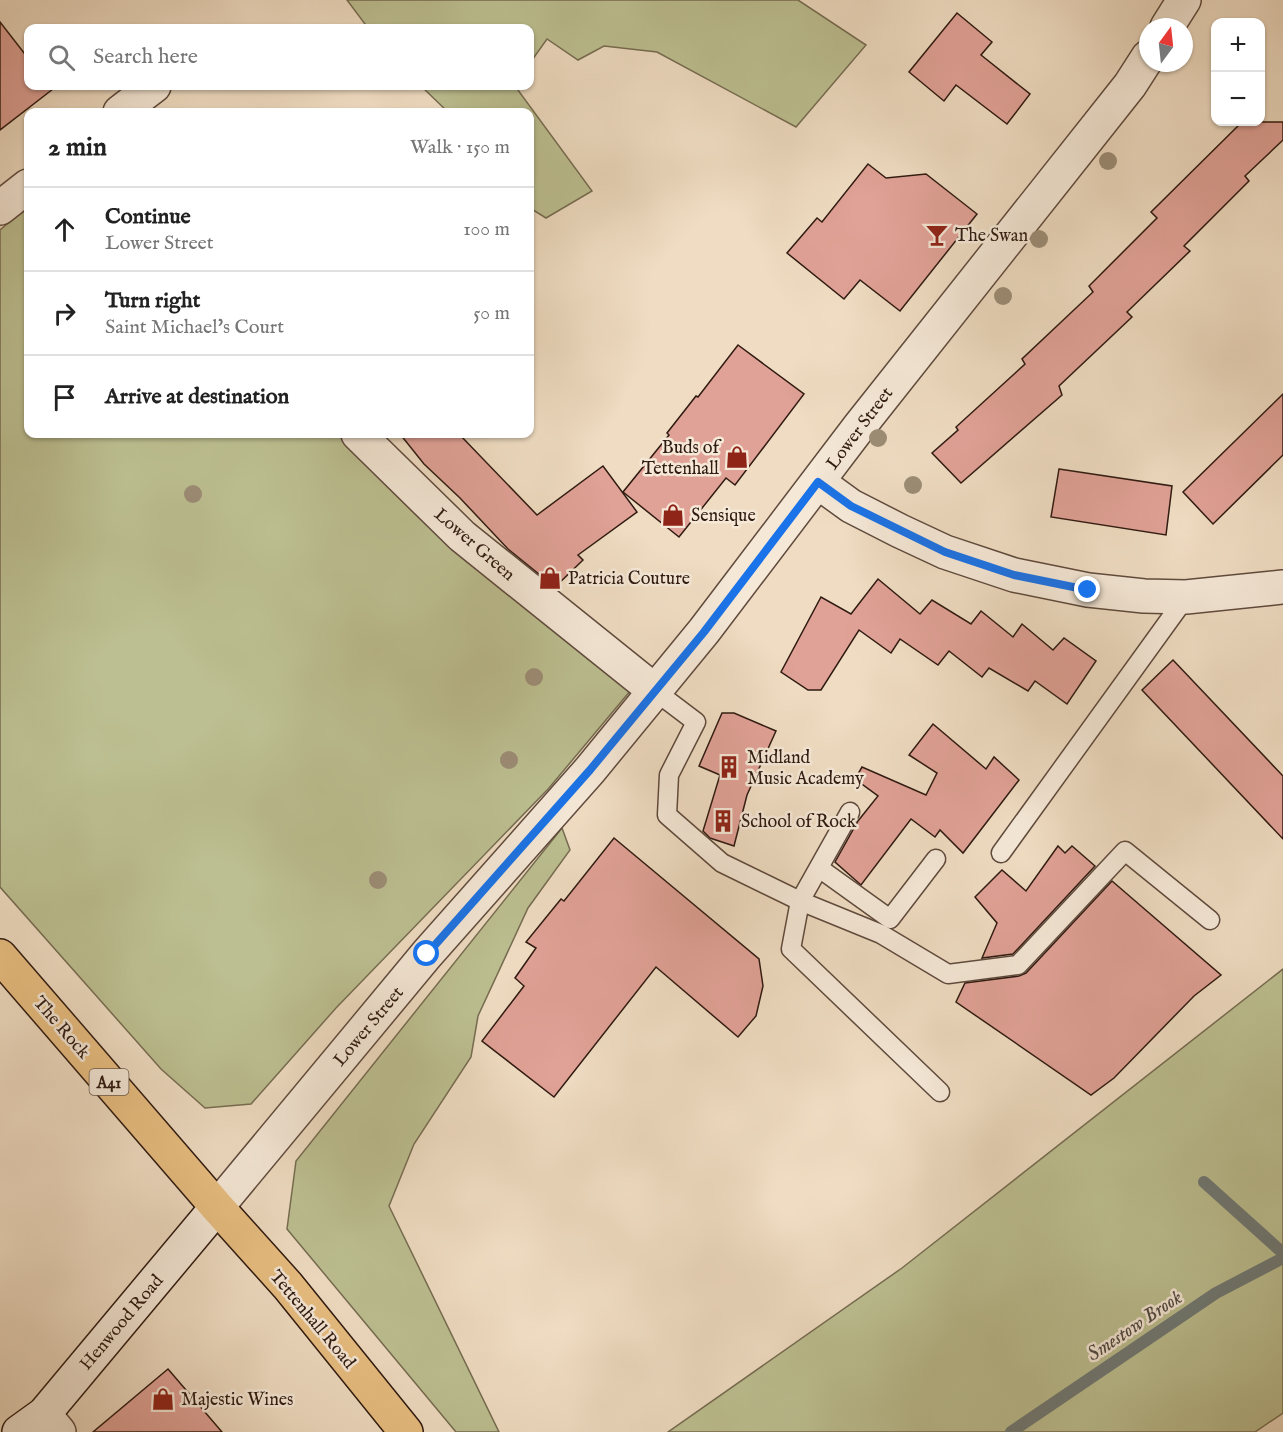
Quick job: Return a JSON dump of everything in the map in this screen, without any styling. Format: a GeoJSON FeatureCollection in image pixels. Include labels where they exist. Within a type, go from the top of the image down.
{"type":"FeatureCollection","features":[{"type":"Feature","properties":{"kind":"highway","name":"The Rock"},"geometry":{"type":"LineString","coordinates":[[0,956],[217,1208]]}},
{"type":"Feature","properties":{"kind":"highway","name":"Tettenhall Road"},"geometry":{"type":"LineString","coordinates":[[217,1208],[288,1286],[406,1432]]}},
{"type":"Feature","properties":{"kind":"street"},"geometry":{"type":"LineString","coordinates":[[1173,18],[1184,0]]}},
{"type":"Feature","properties":{"kind":"street","name":"Lower Street"},"geometry":{"type":"LineString","coordinates":[[217,1208],[427,954],[590,770],[704,632],[859,427],[1139,71]]}},
{"type":"Feature","properties":{"kind":"street"},"geometry":{"type":"LineString","coordinates":[[125,108],[149,90]]}},
{"type":"Feature","properties":{"kind":"street"},"geometry":{"type":"LineString","coordinates":[[157,108],[164,90]]}},
{"type":"Feature","properties":{"kind":"street"},"geometry":{"type":"LineString","coordinates":[[0,208],[24,189]]}},
{"type":"Feature","properties":{"kind":"street","name":"Lower Green"},"geometry":{"type":"LineString","coordinates":[[362,438],[462,536],[655,691]]}},
{"type":"Feature","properties":{"kind":"street"},"geometry":{"type":"LineString","coordinates":[[818,482],[851,506],[900,531],[945,552],[1014,575],[1088,590],[1144,596],[1186,597],[1283,587]]}},
{"type":"Feature","properties":{"kind":"street","name":"Henwood Road"},"geometry":{"type":"LineString","coordinates":[[41,1426],[217,1208]]}},
{"type":"Feature","properties":{"kind":"lane"},"geometry":{"type":"LineString","coordinates":[[1001,853],[1186,597]]}},
{"type":"Feature","properties":{"kind":"lane"},"geometry":{"type":"LineString","coordinates":[[655,691],[696,722],[669,775],[667,815],[722,863],[800,901],[880,934],[948,974],[1018,965],[1125,851],[1210,920]]}},
{"type":"Feature","properties":{"kind":"lane"},"geometry":{"type":"LineString","coordinates":[[850,812],[800,901],[791,949],[940,1092]]}},
{"type":"Feature","properties":{"kind":"lane"},"geometry":{"type":"LineString","coordinates":[[819,868],[890,919],[936,859]]}},
{"type":"Feature","properties":{"kind":"green space"},"geometry":{"type":"Polygon","coordinates":[[[347,0],[798,0],[866,45],[796,127],[657,52],[604,46],[578,60],[547,39],[534,57],[534,24],[365,24],[347,0]]]}},
{"type":"Feature","properties":{"kind":"green space"},"geometry":{"type":"Polygon","coordinates":[[[425,90],[518,90],[531,108],[444,108],[425,90]]]}},
{"type":"Feature","properties":{"kind":"green space"},"geometry":{"type":"Polygon","coordinates":[[[534,112],[592,191],[546,218],[534,210],[534,112]]]}},
{"type":"Feature","properties":{"kind":"green space"},"geometry":{"type":"Polygon","coordinates":[[[24,209],[24,438],[349,438],[636,684],[549,788],[336,1008],[251,1104],[205,1108],[161,1069],[0,887],[0,230],[24,209]]]}},
{"type":"Feature","properties":{"kind":"green space"},"geometry":{"type":"Polygon","coordinates":[[[562,828],[570,850],[528,908],[478,1016],[471,1057],[414,1144],[389,1206],[499,1432],[456,1432],[287,1229],[296,1161],[562,828]]]}},
{"type":"Feature","properties":{"kind":"green space"},"geometry":{"type":"Polygon","coordinates":[[[1283,969],[1283,1413],[1255,1432],[668,1432],[902,1268],[1283,969]]]}},
{"type":"Feature","properties":{"kind":"building"},"geometry":{"type":"Polygon","coordinates":[[[957,13],[992,42],[981,55],[1030,94],[1007,124],[956,85],[944,101],[909,72],[957,13]]]}},
{"type":"Feature","properties":{"kind":"building"},"geometry":{"type":"Polygon","coordinates":[[[0,22],[24,53],[24,90],[52,90],[28,108],[24,108],[24,111],[0,130],[0,22]]]}},
{"type":"Feature","properties":{"kind":"building"},"geometry":{"type":"Polygon","coordinates":[[[1265,122],[1283,122],[1283,140],[1245,176],[1249,181],[1184,246],[1190,251],[1127,312],[1132,317],[1059,386],[1062,395],[961,483],[932,453],[958,430],[956,427],[1025,364],[1022,359],[1093,292],[1089,286],[1157,218],[1151,212],[1238,126],[1265,126],[1265,122]]]}},
{"type":"Feature","properties":{"kind":"building"},"geometry":{"type":"Polygon","coordinates":[[[868,164],[886,178],[926,174],[977,214],[900,311],[860,280],[844,299],[787,253],[817,218],[822,222],[868,164]]]}},
{"type":"Feature","properties":{"kind":"building"},"geometry":{"type":"Polygon","coordinates":[[[738,345],[804,394],[735,485],[726,478],[679,537],[623,492],[738,345]]]}},
{"type":"Feature","properties":{"kind":"building"},"geometry":{"type":"Polygon","coordinates":[[[1283,394],[1283,455],[1213,524],[1183,492],[1283,394]]]}},
{"type":"Feature","properties":{"kind":"building"},"geometry":{"type":"Polygon","coordinates":[[[403,438],[463,438],[537,515],[603,466],[637,512],[578,555],[583,560],[555,587],[508,549],[424,464],[403,438]]]}},
{"type":"Feature","properties":{"kind":"building"},"geometry":{"type":"Polygon","coordinates":[[[1059,469],[1172,486],[1166,535],[1051,517],[1059,469]]]}},
{"type":"Feature","properties":{"kind":"building"},"geometry":{"type":"Polygon","coordinates":[[[878,579],[920,614],[932,600],[971,624],[981,611],[1013,637],[1022,624],[1053,650],[1064,638],[1096,661],[1067,704],[1035,681],[1028,691],[989,668],[982,677],[949,651],[938,665],[900,639],[891,653],[859,630],[821,690],[808,690],[781,672],[821,597],[851,614],[878,579]]]}},
{"type":"Feature","properties":{"kind":"building"},"geometry":{"type":"Polygon","coordinates":[[[1173,660],[1283,776],[1283,839],[1142,690],[1173,660]]]}},
{"type":"Feature","properties":{"kind":"building"},"geometry":{"type":"Polygon","coordinates":[[[722,713],[734,713],[776,731],[747,795],[734,846],[710,838],[703,831],[720,775],[699,766],[722,713]]]}},
{"type":"Feature","properties":{"kind":"building"},"geometry":{"type":"Polygon","coordinates":[[[933,724],[986,769],[994,757],[1019,780],[963,853],[940,830],[935,837],[911,819],[861,885],[835,862],[858,821],[878,796],[855,779],[862,767],[926,795],[937,773],[909,755],[933,724]]]}},
{"type":"Feature","properties":{"kind":"building"},"geometry":{"type":"Polygon","coordinates":[[[614,838],[759,959],[763,986],[756,1016],[738,1037],[656,967],[554,1097],[482,1041],[524,986],[515,978],[536,948],[526,942],[561,899],[564,901],[614,838]]]}},
{"type":"Feature","properties":{"kind":"building"},"geometry":{"type":"Polygon","coordinates":[[[1058,846],[1065,853],[1072,846],[1095,866],[1013,954],[982,958],[997,923],[975,897],[1002,870],[1026,891],[1058,846]]]}},
{"type":"Feature","properties":{"kind":"building"},"geometry":{"type":"Polygon","coordinates":[[[1112,881],[1221,975],[1194,996],[1114,1078],[1091,1095],[956,1002],[965,983],[1019,976],[1026,973],[1112,881]]]}},
{"type":"Feature","properties":{"kind":"building","name":"Majestic Wines"},"geometry":{"type":"Polygon","coordinates":[[[168,1369],[222,1432],[93,1432],[168,1369]]]}},
{"type":"Feature","properties":{"kind":"waterway"},"geometry":{"type":"LineString","coordinates":[[1204,1182],[1283,1253]]}},
{"type":"Feature","properties":{"kind":"waterway","name":"Smestow Brook"},"geometry":{"type":"LineString","coordinates":[[1011,1432],[1216,1293],[1283,1258]]}},
{"type":"Feature","properties":{"kind":"place","name":"The Swan"},"geometry":{"type":"Point","coordinates":[937,235]}},
{"type":"Feature","properties":{"kind":"place","name":"Buds of Tettenhall"},"geometry":{"type":"Point","coordinates":[737,457]}},
{"type":"Feature","properties":{"kind":"place","name":"Sensique"},"geometry":{"type":"Point","coordinates":[673,515]}},
{"type":"Feature","properties":{"kind":"place","name":"Patricia Couture"},"geometry":{"type":"Point","coordinates":[550,578]}},
{"type":"Feature","properties":{"kind":"place","name":"Midland Music Academy"},"geometry":{"type":"Point","coordinates":[729,767]}},
{"type":"Feature","properties":{"kind":"place","name":"School of Rock"},"geometry":{"type":"Point","coordinates":[723,821]}},
{"type":"Feature","properties":{"kind":"place","name":"Majestic Wines"},"geometry":{"type":"Point","coordinates":[163,1399]}},
{"type":"Feature","properties":{"kind":"route"},"geometry":{"type":"LineString","coordinates":[[427,954],[590,770],[704,632],[818,482],[851,506],[945,552],[1014,575],[1088,590]]}}]}
